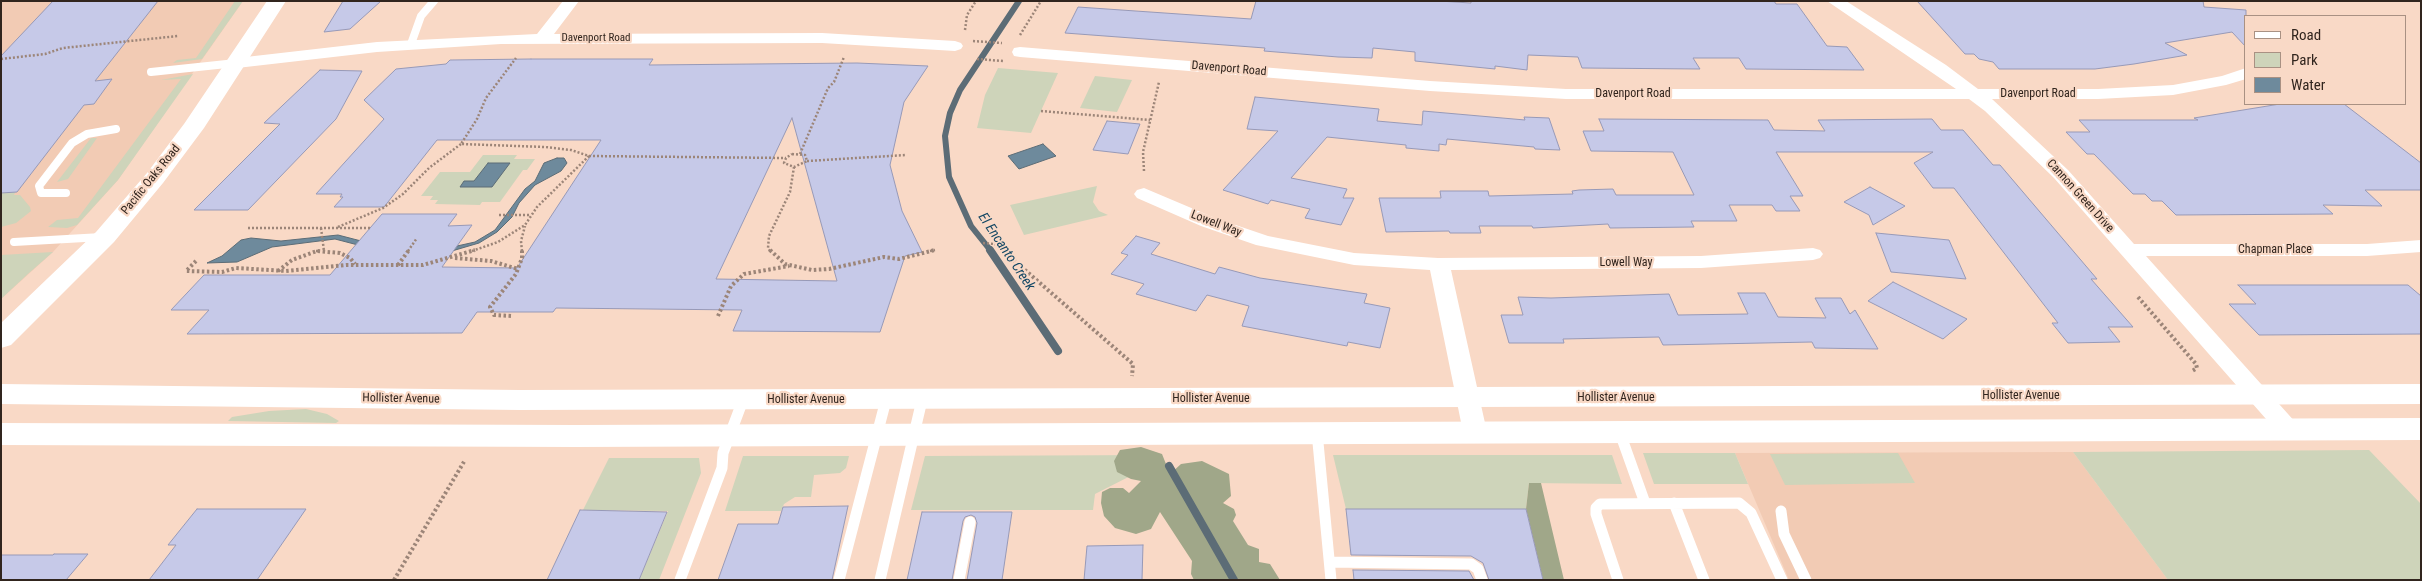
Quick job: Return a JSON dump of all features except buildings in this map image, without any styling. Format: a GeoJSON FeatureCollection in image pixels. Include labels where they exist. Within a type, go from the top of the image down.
{"type":"FeatureCollection","features":[{"type":"Feature","properties":{"kind":"main road","name":"Hollister Avenue"},"geometry":{"type":"LineString","coordinates":[[1,394],[430,400],[922,400],[2421,394]]}},
{"type":"Feature","properties":{"kind":"main road"},"geometry":{"type":"LineString","coordinates":[[1,434],[1620,433],[2421,429]]}},
{"type":"Feature","properties":{"kind":"street","name":"Pacific Oaks Road"},"geometry":{"type":"LineString","coordinates":[[1,339],[105,237],[177,149],[237,63],[277,1]]}},
{"type":"Feature","properties":{"kind":"street"},"geometry":{"type":"LineString","coordinates":[[542,38],[570,1]]}},
{"type":"Feature","properties":{"kind":"street","name":"Cannon Green Drive"},"geometry":{"type":"LineString","coordinates":[[1836,1],[1940,69],[1973,94],[2029,142],[2129,250],[2289,430]]}},
{"type":"Feature","properties":{"kind":"street","name":"Davenport Road"},"geometry":{"type":"LineString","coordinates":[[237,63],[411,44],[542,38],[822,38],[958,41]]}},
{"type":"Feature","properties":{"kind":"street","name":"Davenport Road"},"geometry":{"type":"LineString","coordinates":[[1016,52],[1521,93],[1973,94],[2149,92],[2194,87],[2244,74]]}},
{"type":"Feature","properties":{"kind":"street","name":"Lowell Way"},"geometry":{"type":"LineString","coordinates":[[1144,194],[1208,222],[1291,248],[1354,259],[1438,264],[1701,262],[1813,254]]}},
{"type":"Feature","properties":{"kind":"street","name":"Chapman Place"},"geometry":{"type":"LineString","coordinates":[[2129,250],[2367,250],[2421,246]]}},
{"type":"Feature","properties":{"kind":"street"},"geometry":{"type":"LineString","coordinates":[[1438,264],[1444,279],[1475,432]]}},
{"type":"Feature","properties":{"kind":"lane"},"geometry":{"type":"LineString","coordinates":[[411,44],[421,16],[434,1]]}},
{"type":"Feature","properties":{"kind":"lane"},"geometry":{"type":"LineString","coordinates":[[151,72],[237,63]]}},
{"type":"Feature","properties":{"kind":"lane"},"geometry":{"type":"LineString","coordinates":[[66,193],[41,193],[39,186],[72,143],[87,134],[116,129]]}},
{"type":"Feature","properties":{"kind":"lane"},"geometry":{"type":"LineString","coordinates":[[14,242],[105,237]]}},
{"type":"Feature","properties":{"kind":"lane"},"geometry":{"type":"LineString","coordinates":[[680,580],[722,468],[723,453],[743,400]]}},
{"type":"Feature","properties":{"kind":"lane"},"geometry":{"type":"LineString","coordinates":[[839,580],[886,400]]}},
{"type":"Feature","properties":{"kind":"lane"},"geometry":{"type":"LineString","coordinates":[[880,580],[922,400]]}},
{"type":"Feature","properties":{"kind":"lane"},"geometry":{"type":"LineString","coordinates":[[1317,432],[1331,580]]}},
{"type":"Feature","properties":{"kind":"lane"},"geometry":{"type":"LineString","coordinates":[[1620,433],[1645,503]]}},
{"type":"Feature","properties":{"kind":"lane"},"geometry":{"type":"LineString","coordinates":[[1618,580],[1596,514],[1596,508],[1606,502],[1732,502],[1746,508],[1782,580]]}},
{"type":"Feature","properties":{"kind":"lane"},"geometry":{"type":"LineString","coordinates":[[1674,503],[1704,580]]}},
{"type":"Feature","properties":{"kind":"lane"},"geometry":{"type":"LineString","coordinates":[[1781,512],[1784,534],[1806,580]]}},
{"type":"Feature","properties":{"kind":"lane"},"geometry":{"type":"LineString","coordinates":[[960,580],[970,522]]}},
{"type":"Feature","properties":{"kind":"lane"},"geometry":{"type":"LineString","coordinates":[[1330,562],[1471,564],[1478,569],[1482,580]]}},
{"type":"Feature","properties":{"kind":"path"},"geometry":{"type":"LineString","coordinates":[[958,41],[967,15],[976,1]]}},
{"type":"Feature","properties":{"kind":"path"},"geometry":{"type":"LineString","coordinates":[[977,59],[985,60],[1016,52],[1041,1]]}},
{"type":"Feature","properties":{"kind":"path"},"geometry":{"type":"LineString","coordinates":[[1,59],[44,54],[63,48],[178,36]]}},
{"type":"Feature","properties":{"kind":"path"},"geometry":{"type":"LineString","coordinates":[[990,42],[997,43]]}},
{"type":"Feature","properties":{"kind":"path"},"geometry":{"type":"LineString","coordinates":[[338,228],[383,208],[403,194],[429,168],[460,144],[476,119],[486,98],[517,56]]}},
{"type":"Feature","properties":{"kind":"path"},"geometry":{"type":"LineString","coordinates":[[800,154],[828,88],[834,82],[845,57],[840,56]]}},
{"type":"Feature","properties":{"kind":"path"},"geometry":{"type":"LineString","coordinates":[[1144,171],[1143,152],[1159,80],[1157,77]]}},
{"type":"Feature","properties":{"kind":"path"},"geometry":{"type":"LineString","coordinates":[[1041,111],[1150,120]]}},
{"type":"Feature","properties":{"kind":"path"},"geometry":{"type":"LineString","coordinates":[[460,144],[545,146],[571,150],[589,156],[786,158],[792,154],[800,154],[804,155],[807,161]]}},
{"type":"Feature","properties":{"kind":"path"},"geometry":{"type":"LineString","coordinates":[[794,167],[807,161],[906,155]]}},
{"type":"Feature","properties":{"kind":"path"},"geometry":{"type":"LineString","coordinates":[[511,316],[494,315],[490,307],[506,290],[518,269],[522,258],[521,241],[525,225],[530,216],[589,156]]}},
{"type":"Feature","properties":{"kind":"path"},"geometry":{"type":"LineString","coordinates":[[786,158],[784,162],[794,167]]}},
{"type":"Feature","properties":{"kind":"path"},"geometry":{"type":"LineString","coordinates":[[794,167],[790,192],[769,236],[768,248],[774,256],[790,265],[812,270],[829,269],[884,257],[908,258],[935,250]]}},
{"type":"Feature","properties":{"kind":"path"},"geometry":{"type":"LineString","coordinates":[[499,215],[530,216]]}},
{"type":"Feature","properties":{"kind":"path"},"geometry":{"type":"LineString","coordinates":[[196,261],[186,271],[222,272],[236,268],[278,271],[355,265],[423,265],[453,258],[498,242],[525,225]]}},
{"type":"Feature","properties":{"kind":"path"},"geometry":{"type":"LineString","coordinates":[[248,228],[371,228]]}},
{"type":"Feature","properties":{"kind":"path"},"geometry":{"type":"LineString","coordinates":[[321,228],[324,251]]}},
{"type":"Feature","properties":{"kind":"path"},"geometry":{"type":"LineString","coordinates":[[398,265],[417,238]]}},
{"type":"Feature","properties":{"kind":"path"},"geometry":{"type":"LineString","coordinates":[[983,243],[995,244],[1133,364],[1132,376]]}},
{"type":"Feature","properties":{"kind":"path"},"geometry":{"type":"LineString","coordinates":[[278,271],[304,255],[324,251],[345,255],[355,265]]}},
{"type":"Feature","properties":{"kind":"path"},"geometry":{"type":"LineString","coordinates":[[453,258],[491,261],[518,269]]}},
{"type":"Feature","properties":{"kind":"path"},"geometry":{"type":"LineString","coordinates":[[718,316],[731,286],[744,274],[790,265]]}},
{"type":"Feature","properties":{"kind":"path"},"geometry":{"type":"LineString","coordinates":[[2135,293],[2196,364],[2197,368],[2187,372]]}},
{"type":"Feature","properties":{"kind":"path"},"geometry":{"type":"LineString","coordinates":[[394,580],[469,453]]}},
{"type":"Feature","properties":{"kind":"shaded area"},"geometry":{"type":"Polygon","coordinates":[[[1,1],[243,1],[118,180],[53,252],[1,299],[1,1]]]}},
{"type":"Feature","properties":{"kind":"shaded area"},"geometry":{"type":"Polygon","coordinates":[[[2073,452],[2168,580],[1789,580],[1735,453],[2073,452]]]}},
{"type":"Feature","properties":{"kind":"green space"},"geometry":{"type":"Polygon","coordinates":[[[235,1],[243,1],[202,59],[173,63],[177,60],[196,58],[235,1]]]}},
{"type":"Feature","properties":{"kind":"green space"},"geometry":{"type":"Polygon","coordinates":[[[998,68],[1058,73],[1031,133],[977,128],[985,95],[998,68]]]}},
{"type":"Feature","properties":{"kind":"green space"},"geometry":{"type":"Polygon","coordinates":[[[193,74],[118,180],[77,225],[67,228],[48,227],[57,220],[78,218],[181,79],[161,80],[193,74]]]}},
{"type":"Feature","properties":{"kind":"green space"},"geometry":{"type":"Polygon","coordinates":[[[1095,76],[1132,80],[1117,112],[1080,108],[1095,76]]]}},
{"type":"Feature","properties":{"kind":"green space"},"geometry":{"type":"Polygon","coordinates":[[[91,138],[97,138],[68,179],[57,182],[91,138]]]}},
{"type":"Feature","properties":{"kind":"green space"},"geometry":{"type":"Polygon","coordinates":[[[483,155],[517,155],[514,159],[535,159],[527,170],[523,170],[500,202],[482,202],[480,205],[435,204],[438,200],[430,200],[433,196],[421,196],[440,172],[470,172],[483,155]]]}},
{"type":"Feature","properties":{"kind":"green space"},"geometry":{"type":"Polygon","coordinates":[[[1097,186],[1093,202],[1099,211],[1108,215],[1024,235],[1010,205],[1097,186]]]}},
{"type":"Feature","properties":{"kind":"green space"},"geometry":{"type":"Polygon","coordinates":[[[16,191],[14,195],[20,195],[31,211],[16,223],[1,227],[1,193],[16,191]]]}},
{"type":"Feature","properties":{"kind":"green space"},"geometry":{"type":"Polygon","coordinates":[[[53,252],[29,273],[1,299],[1,255],[53,252]]]}},
{"type":"Feature","properties":{"kind":"green space"},"geometry":{"type":"Polygon","coordinates":[[[306,409],[327,414],[339,421],[336,423],[228,421],[232,417],[269,411],[306,409]]]}},
{"type":"Feature","properties":{"kind":"green space"},"geometry":{"type":"Polygon","coordinates":[[[1141,447],[1162,454],[1170,474],[1181,464],[1202,461],[1229,474],[1231,496],[1223,503],[1234,509],[1236,515],[1233,521],[1248,545],[1259,549],[1259,562],[1270,564],[1280,580],[1194,580],[1191,574],[1192,561],[1160,512],[1151,529],[1136,534],[1115,528],[1104,516],[1101,503],[1102,492],[1110,488],[1123,488],[1129,493],[1141,481],[1131,479],[1117,472],[1114,461],[1120,450],[1141,447]]]}},
{"type":"Feature","properties":{"kind":"green space"},"geometry":{"type":"Polygon","coordinates":[[[2369,450],[2421,504],[2421,580],[2168,580],[2073,452],[2369,450]]]}},
{"type":"Feature","properties":{"kind":"green space"},"geometry":{"type":"Polygon","coordinates":[[[1643,453],[1735,453],[1748,484],[1654,484],[1643,453]]]}},
{"type":"Feature","properties":{"kind":"green space"},"geometry":{"type":"Polygon","coordinates":[[[1898,453],[1915,483],[1785,485],[1770,454],[1898,453]]]}},
{"type":"Feature","properties":{"kind":"green space"},"geometry":{"type":"Polygon","coordinates":[[[1156,455],[1156,463],[1095,494],[1093,510],[911,510],[925,456],[1156,455]]]}},
{"type":"Feature","properties":{"kind":"green space"},"geometry":{"type":"Polygon","coordinates":[[[1333,455],[1612,455],[1622,484],[1529,483],[1526,509],[1346,509],[1333,455]]]}},
{"type":"Feature","properties":{"kind":"green space"},"geometry":{"type":"Polygon","coordinates":[[[743,456],[849,456],[846,468],[840,473],[814,475],[811,497],[795,497],[784,504],[781,511],[725,511],[743,456]]]}},
{"type":"Feature","properties":{"kind":"green space"},"geometry":{"type":"Polygon","coordinates":[[[609,458],[699,458],[701,473],[659,580],[639,580],[668,511],[583,510],[609,458]]]}},
{"type":"Feature","properties":{"kind":"green space"},"geometry":{"type":"Polygon","coordinates":[[[1529,483],[1541,483],[1564,580],[1543,580],[1526,509],[1529,483]]]}},
{"type":"Feature","properties":{"kind":"water"},"geometry":{"type":"Polygon","coordinates":[[[1043,144],[1056,156],[1019,169],[1008,156],[1043,144]]]}},
{"type":"Feature","properties":{"kind":"water"},"geometry":{"type":"Polygon","coordinates":[[[557,158],[564,158],[567,163],[561,171],[535,185],[519,203],[512,217],[497,232],[479,243],[445,253],[358,245],[335,239],[272,247],[237,262],[207,263],[222,256],[241,240],[251,238],[281,241],[338,235],[365,242],[448,248],[475,242],[495,230],[525,189],[535,181],[544,163],[557,158]]]}},
{"type":"Feature","properties":{"kind":"water"},"geometry":{"type":"Polygon","coordinates":[[[488,163],[510,163],[492,187],[460,187],[464,181],[474,181],[488,163]]]}},
{"type":"Feature","properties":{"kind":"waterway","name":"El Encanto Creek"},"geometry":{"type":"LineString","coordinates":[[991,251],[971,226],[949,177],[945,136],[950,113],[960,90],[1019,1]]}},
{"type":"Feature","properties":{"kind":"waterway","name":"El Encanto Creek"},"geometry":{"type":"LineString","coordinates":[[990,250],[1058,351]]}},
{"type":"Feature","properties":{"kind":"waterway","name":"El Encanto Creek"},"geometry":{"type":"LineString","coordinates":[[1169,466],[1234,580]]}}]}
